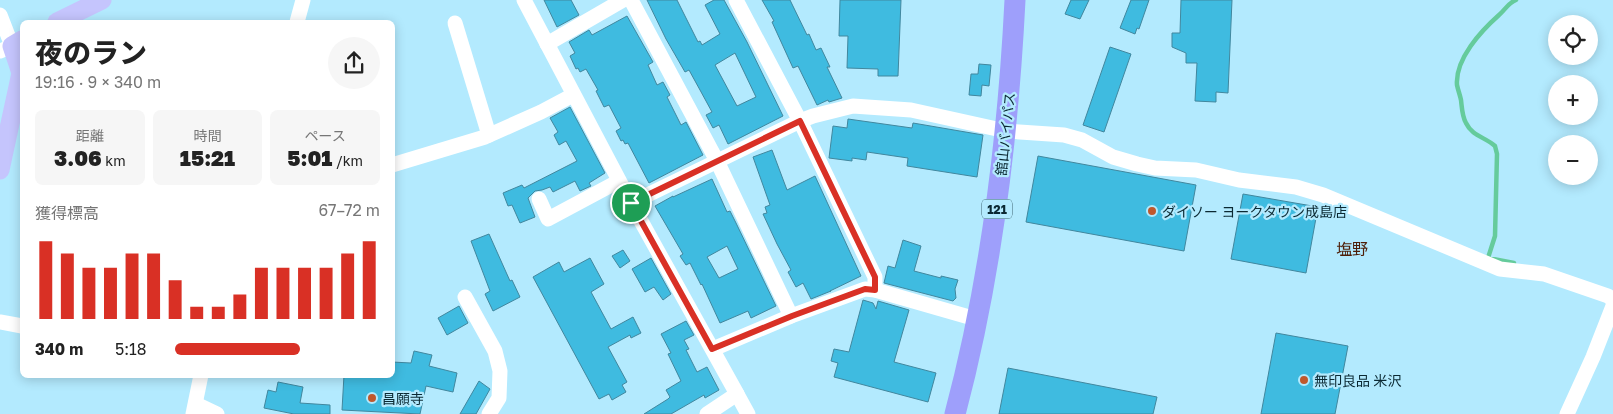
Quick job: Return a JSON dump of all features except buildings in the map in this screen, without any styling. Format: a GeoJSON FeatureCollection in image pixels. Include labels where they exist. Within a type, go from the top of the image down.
{"type":"FeatureCollection","features":[{"type":"Feature","properties":{"kind":"highway","name":"舘山バイパス"},"geometry":{"type":"LineString","coordinates":[[954,414],[976,319],[995,222],[1006,131],[1015,0]]}},
{"type":"Feature","properties":{"kind":"main road"},"geometry":{"type":"LineString","coordinates":[[62,20],[102,0]]}},
{"type":"Feature","properties":{"kind":"main road"},"geometry":{"type":"LineString","coordinates":[[11,46],[20,70]]}},
{"type":"Feature","properties":{"kind":"main road"},"geometry":{"type":"LineString","coordinates":[[0,170],[20,78]]}},
{"type":"Feature","properties":{"kind":"street"},"geometry":{"type":"LineString","coordinates":[[298,20],[303,0]]}},
{"type":"Feature","properties":{"kind":"street"},"geometry":{"type":"LineString","coordinates":[[524,0],[619,181],[748,414]]}},
{"type":"Feature","properties":{"kind":"street"},"geometry":{"type":"LineString","coordinates":[[547,44],[623,0]]}},
{"type":"Feature","properties":{"kind":"street"},"geometry":{"type":"LineString","coordinates":[[631,0],[717,161],[792,316]]}},
{"type":"Feature","properties":{"kind":"street"},"geometry":{"type":"LineString","coordinates":[[736,0],[800,121],[875,277],[875,290]]}},
{"type":"Feature","properties":{"kind":"street"},"geometry":{"type":"LineString","coordinates":[[0,16],[11,46]]}},
{"type":"Feature","properties":{"kind":"street"},"geometry":{"type":"LineString","coordinates":[[455,23],[489,135]]}},
{"type":"Feature","properties":{"kind":"street"},"geometry":{"type":"LineString","coordinates":[[395,164],[489,135],[541,112],[573,95]]}},
{"type":"Feature","properties":{"kind":"street"},"geometry":{"type":"LineString","coordinates":[[631,203],[813,116],[853,106],[911,110],[1006,131],[1064,135],[1082,140],[1113,157],[1156,168],[1196,170],[1239,180],[1305,190],[1323,195],[1500,269],[1544,274],[1608,296],[1613,300]]}},
{"type":"Feature","properties":{"kind":"street"},"geometry":{"type":"LineString","coordinates":[[539,199],[548,219],[619,181]]}},
{"type":"Feature","properties":{"kind":"street"},"geometry":{"type":"LineString","coordinates":[[712,349],[792,316],[865,289],[875,290],[976,319]]}},
{"type":"Feature","properties":{"kind":"street"},"geometry":{"type":"LineString","coordinates":[[465,298],[495,351],[500,372],[499,398],[489,414]]}},
{"type":"Feature","properties":{"kind":"street"},"geometry":{"type":"LineString","coordinates":[[1567,414],[1593,357],[1613,306]]}},
{"type":"Feature","properties":{"kind":"street"},"geometry":{"type":"LineString","coordinates":[[0,322],[20,326]]}},
{"type":"Feature","properties":{"kind":"street"},"geometry":{"type":"LineString","coordinates":[[200,378],[195,409],[217,414]]}},
{"type":"Feature","properties":{"kind":"street"},"geometry":{"type":"LineString","coordinates":[[707,414],[737,394]]}},
{"type":"Feature","properties":{"kind":"waterway"},"geometry":{"type":"LineString","coordinates":[[1514,263],[1488,258],[1495,236],[1497,154],[1495,146],[1475,134],[1466,123],[1457,85],[1457,75],[1460,65],[1477,37],[1516,0]]}},
{"type":"Feature","properties":{"kind":"place","name":"ダイソー ヨークタウン成島店"},"geometry":{"type":"Point","coordinates":[1152,211]}},
{"type":"Feature","properties":{"kind":"place","name":"無印良品 米沢"},"geometry":{"type":"Point","coordinates":[1304,380]}},
{"type":"Feature","properties":{"kind":"place","name":"昌願寺"},"geometry":{"type":"Point","coordinates":[372,398]}},
{"type":"Feature","properties":{"kind":"district","name":"塩野"},"geometry":{"type":"Point","coordinates":[1352,249]}},
{"type":"Feature","properties":{"kind":"route"},"geometry":{"type":"LineString","coordinates":[[800,121],[875,277],[875,290],[865,289],[728,341],[712,349],[631,203],[800,121]]}}]}
